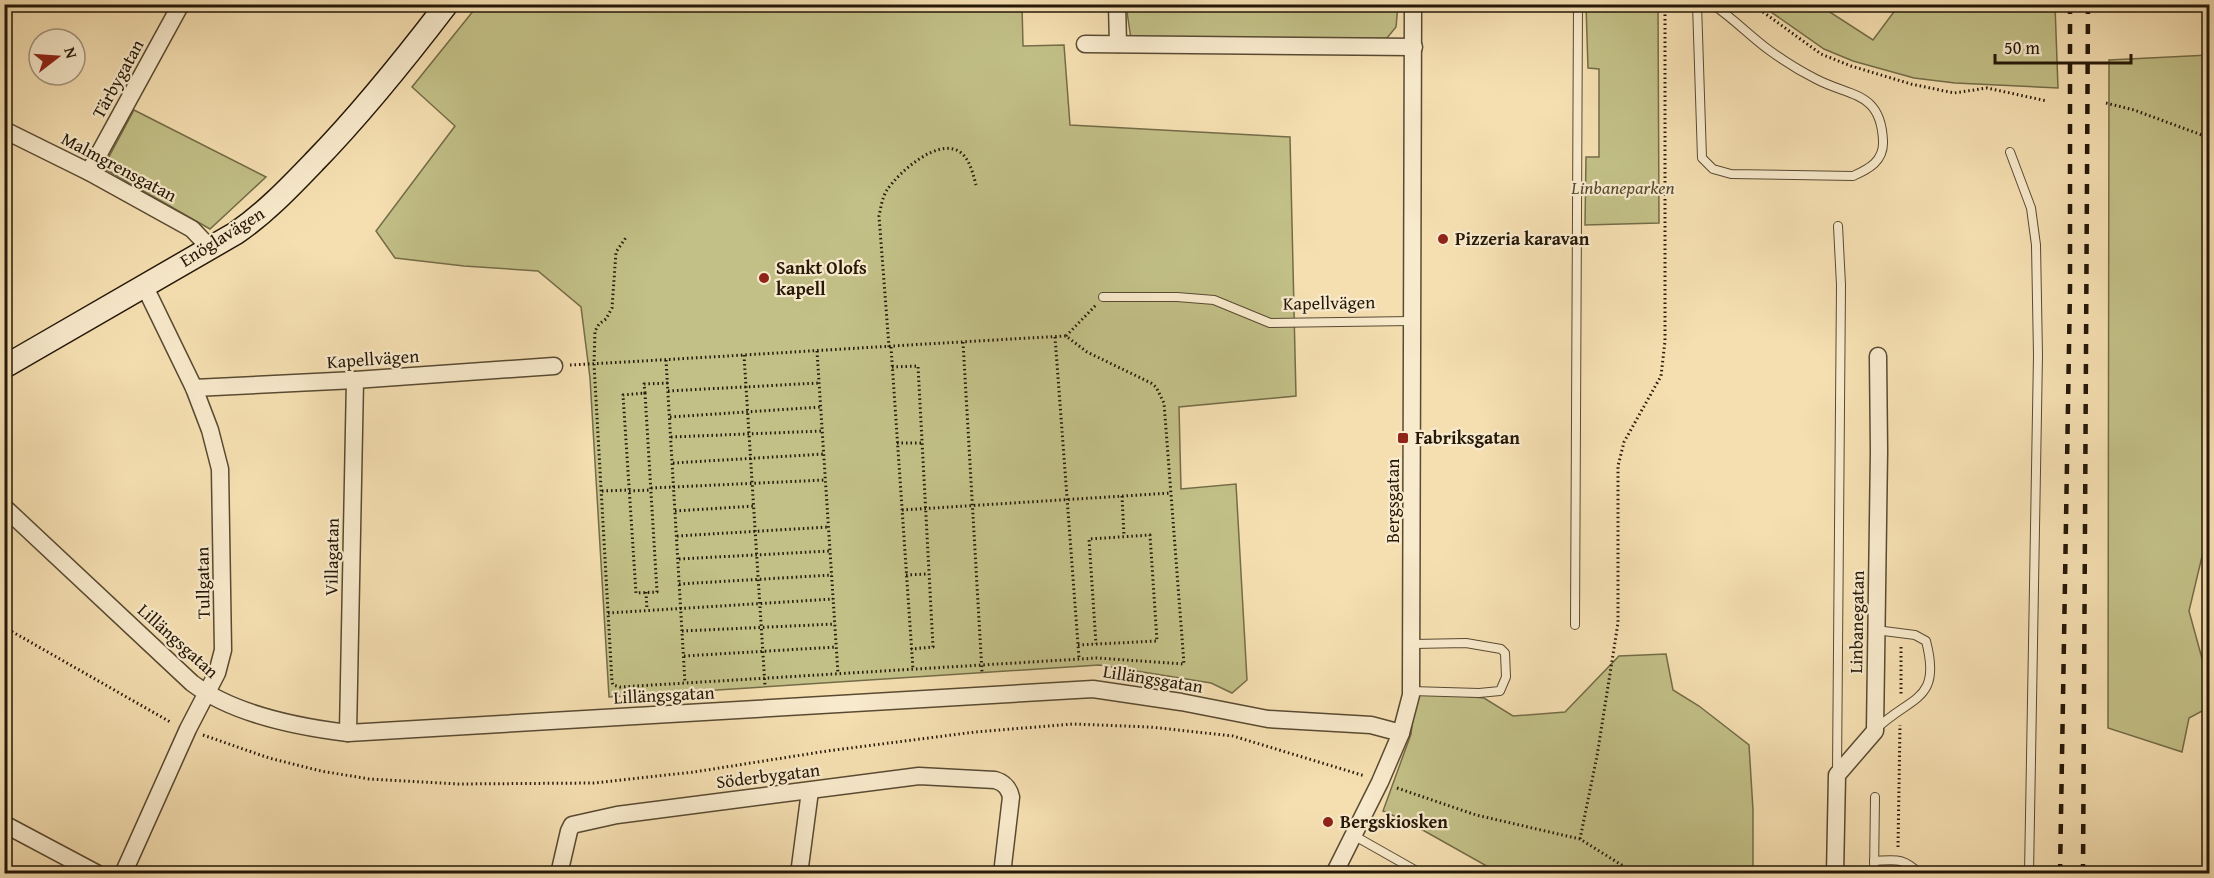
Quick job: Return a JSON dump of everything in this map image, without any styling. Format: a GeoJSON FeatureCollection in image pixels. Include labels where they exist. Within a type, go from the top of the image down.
{"type":"FeatureCollection","features":[{"type":"Feature","properties":{"kind":"street","name":"Tärbygatan"},"geometry":{"type":"LineString","coordinates":[[89,172],[181,4]]}},
{"type":"Feature","properties":{"kind":"street","name":"Enöglavägen"},"geometry":{"type":"LineString","coordinates":[[4,367],[262,215],[335,141],[396,72],[447,4]]}},
{"type":"Feature","properties":{"kind":"street"},"geometry":{"type":"LineString","coordinates":[[1117,4],[1118,45]]}},
{"type":"Feature","properties":{"kind":"street","name":"Bergsgatan"},"geometry":{"type":"LineString","coordinates":[[1334,873],[1380,782],[1401,733],[1411,691],[1413,644],[1413,4]]}},
{"type":"Feature","properties":{"kind":"street"},"geometry":{"type":"LineString","coordinates":[[1085,44],[1414,47]]}},
{"type":"Feature","properties":{"kind":"street","name":"Malmgrensgatan"},"geometry":{"type":"LineString","coordinates":[[4,130],[89,172],[192,229],[209,247]]}},
{"type":"Feature","properties":{"kind":"street","name":"Tullgatan"},"geometry":{"type":"LineString","coordinates":[[123,873],[188,729],[218,673],[223,650],[220,469],[210,430],[194,388],[144,285]]}},
{"type":"Feature","properties":{"kind":"street","name":"Linbanegatan"},"geometry":{"type":"LineString","coordinates":[[1875,731],[1878,356]]}},
{"type":"Feature","properties":{"kind":"street","name":"Kapellvägen"},"geometry":{"type":"LineString","coordinates":[[194,388],[355,380],[554,366]]}},
{"type":"Feature","properties":{"kind":"street","name":"Villagatan"},"geometry":{"type":"LineString","coordinates":[[348,734],[355,380]]}},
{"type":"Feature","properties":{"kind":"street","name":"Lillängsgatan"},"geometry":{"type":"LineString","coordinates":[[4,507],[192,683],[208,695],[274,720],[315,729],[348,734],[1093,689],[1181,702],[1268,719],[1371,725],[1401,733]]}},
{"type":"Feature","properties":{"kind":"street"},"geometry":{"type":"LineString","coordinates":[[1835,873],[1837,775],[1875,731]]}},
{"type":"Feature","properties":{"kind":"street","name":"Söderbygatan"},"geometry":{"type":"LineString","coordinates":[[559,873],[569,831],[572,825],[580,822],[617,815],[919,776],[995,780],[1009,788],[1011,797],[1002,873]]}},
{"type":"Feature","properties":{"kind":"street"},"geometry":{"type":"LineString","coordinates":[[799,873],[810,791]]}},
{"type":"Feature","properties":{"kind":"street"},"geometry":{"type":"LineString","coordinates":[[4,824],[98,873]]}},
{"type":"Feature","properties":{"kind":"lane"},"geometry":{"type":"LineString","coordinates":[[1575,625],[1578,4]]}},
{"type":"Feature","properties":{"kind":"lane"},"geometry":{"type":"LineString","coordinates":[[1697,4],[1702,158],[1713,169],[1731,174],[1853,176],[1868,170],[1878,161],[1884,147],[1883,130],[1875,109],[1861,96],[1817,80],[1769,50],[1712,4]]}},
{"type":"Feature","properties":{"kind":"lane"},"geometry":{"type":"LineString","coordinates":[[2010,152],[2031,208],[2036,245],[2038,355],[2029,873]]}},
{"type":"Feature","properties":{"kind":"lane"},"geometry":{"type":"LineString","coordinates":[[1837,775],[1841,297],[1838,226]]}},
{"type":"Feature","properties":{"kind":"lane","name":"Kapellvägen"},"geometry":{"type":"LineString","coordinates":[[1103,297],[1177,297],[1214,300],[1270,322],[1412,321]]}},
{"type":"Feature","properties":{"kind":"lane"},"geometry":{"type":"LineString","coordinates":[[1875,731],[1924,693],[1930,681],[1932,662],[1926,641],[1915,635],[1876,630]]}},
{"type":"Feature","properties":{"kind":"lane"},"geometry":{"type":"LineString","coordinates":[[1411,691],[1479,693],[1500,691],[1506,677],[1505,653],[1502,649],[1466,644],[1413,644]]}},
{"type":"Feature","properties":{"kind":"lane"},"geometry":{"type":"LineString","coordinates":[[1874,873],[1875,797]]}},
{"type":"Feature","properties":{"kind":"lane"},"geometry":{"type":"LineString","coordinates":[[1353,835],[1422,873]]}},
{"type":"Feature","properties":{"kind":"lane"},"geometry":{"type":"LineString","coordinates":[[1874,861],[1898,860],[1910,863],[1920,873]]}},
{"type":"Feature","properties":{"kind":"path"},"geometry":{"type":"LineString","coordinates":[[1580,839],[1597,756],[1618,623],[1618,466],[1624,442],[1661,376],[1665,341],[1665,4]]}},
{"type":"Feature","properties":{"kind":"path"},"geometry":{"type":"LineString","coordinates":[[1752,4],[1821,54],[1851,66],[1911,84],[1954,93],[1987,88],[2047,101]]}},
{"type":"Feature","properties":{"kind":"path"},"geometry":{"type":"LineString","coordinates":[[2106,103],[2134,110],[2210,138]]}},
{"type":"Feature","properties":{"kind":"path"},"geometry":{"type":"LineString","coordinates":[[912,669],[892,368],[879,216],[887,189],[903,172],[925,155],[949,148],[960,152],[969,162],[976,185]]}},
{"type":"Feature","properties":{"kind":"path"},"geometry":{"type":"LineString","coordinates":[[627,236],[616,252],[612,308],[595,331],[594,364],[613,685],[620,687],[1097,658],[1184,664],[1164,403],[1151,382],[1087,352],[1066,336]]}},
{"type":"Feature","properties":{"kind":"path"},"geometry":{"type":"LineString","coordinates":[[554,366],[1066,336],[1103,297]]}},
{"type":"Feature","properties":{"kind":"path"},"geometry":{"type":"LineString","coordinates":[[1055,337],[1079,659]]}},
{"type":"Feature","properties":{"kind":"path"},"geometry":{"type":"LineString","coordinates":[[963,342],[982,672]]}},
{"type":"Feature","properties":{"kind":"path"},"geometry":{"type":"LineString","coordinates":[[817,351],[838,674]]}},
{"type":"Feature","properties":{"kind":"path"},"geometry":{"type":"LineString","coordinates":[[744,355],[765,686]]}},
{"type":"Feature","properties":{"kind":"path"},"geometry":{"type":"LineString","coordinates":[[666,360],[685,683]]}},
{"type":"Feature","properties":{"kind":"path"},"geometry":{"type":"LineString","coordinates":[[892,368],[918,366],[933,647],[911,649]]}},
{"type":"Feature","properties":{"kind":"path"},"geometry":{"type":"LineString","coordinates":[[645,393],[623,395],[636,593],[657,592],[645,384],[668,383]]}},
{"type":"Feature","properties":{"kind":"path"},"geometry":{"type":"LineString","coordinates":[[668,391],[819,383]]}},
{"type":"Feature","properties":{"kind":"path"},"geometry":{"type":"LineString","coordinates":[[670,417],[821,407]]}},
{"type":"Feature","properties":{"kind":"path"},"geometry":{"type":"LineString","coordinates":[[671,437],[822,431]]}},
{"type":"Feature","properties":{"kind":"path"},"geometry":{"type":"LineString","coordinates":[[897,443],[922,443]]}},
{"type":"Feature","properties":{"kind":"path"},"geometry":{"type":"LineString","coordinates":[[673,463],[824,454]]}},
{"type":"Feature","properties":{"kind":"path"},"geometry":{"type":"LineString","coordinates":[[602,491],[825,480]]}},
{"type":"Feature","properties":{"kind":"path"},"geometry":{"type":"LineString","coordinates":[[902,510],[1171,493]]}},
{"type":"Feature","properties":{"kind":"path"},"geometry":{"type":"LineString","coordinates":[[1122,496],[1124,536]]}},
{"type":"Feature","properties":{"kind":"path"},"geometry":{"type":"LineString","coordinates":[[675,512],[754,506]]}},
{"type":"Feature","properties":{"kind":"path"},"geometry":{"type":"LineString","coordinates":[[677,536],[828,527]]}},
{"type":"Feature","properties":{"kind":"path"},"geometry":{"type":"LineString","coordinates":[[1078,645],[1096,644],[1157,640],[1150,535],[1089,539],[1096,644]]}},
{"type":"Feature","properties":{"kind":"path"},"geometry":{"type":"LineString","coordinates":[[678,559],[830,552]]}},
{"type":"Feature","properties":{"kind":"path"},"geometry":{"type":"LineString","coordinates":[[906,575],[929,574]]}},
{"type":"Feature","properties":{"kind":"path"},"geometry":{"type":"LineString","coordinates":[[680,584],[832,575]]}},
{"type":"Feature","properties":{"kind":"path"},"geometry":{"type":"LineString","coordinates":[[646,592],[647,610]]}},
{"type":"Feature","properties":{"kind":"path"},"geometry":{"type":"LineString","coordinates":[[608,613],[833,599]]}},
{"type":"Feature","properties":{"kind":"path"},"geometry":{"type":"LineString","coordinates":[[682,631],[835,624]]}},
{"type":"Feature","properties":{"kind":"path"},"geometry":{"type":"LineString","coordinates":[[4,627],[175,725],[259,754],[321,771],[369,779],[469,784],[594,783],[694,772],[827,751],[975,732],[1073,724],[1150,727],[1233,736],[1354,771],[1476,815],[1580,839],[1636,873]]}},
{"type":"Feature","properties":{"kind":"path"},"geometry":{"type":"LineString","coordinates":[[1898,860],[1900,633]]}},
{"type":"Feature","properties":{"kind":"path"},"geometry":{"type":"LineString","coordinates":[[684,656],[836,647]]}},
{"type":"Feature","properties":{"kind":"green space"},"geometry":{"type":"Polygon","coordinates":[[[478,5],[1022,5],[1023,46],[1064,45],[1070,125],[1290,137],[1296,396],[1179,407],[1181,489],[1236,484],[1247,680],[1232,693],[1211,683],[1099,665],[609,697],[590,378],[581,307],[538,271],[395,258],[376,231],[455,126],[412,87],[478,5]]]}},
{"type":"Feature","properties":{"kind":"green space"},"geometry":{"type":"Polygon","coordinates":[[[1126,5],[1398,5],[1396,27],[1387,38],[1131,39],[1126,5]]]}},
{"type":"Feature","properties":{"kind":"green space","name":"Linbaneparken"},"geometry":{"type":"Polygon","coordinates":[[[1586,5],[1658,5],[1659,223],[1585,225],[1586,157],[1599,157],[1599,69],[1588,68],[1586,5]]]}},
{"type":"Feature","properties":{"kind":"green space"},"geometry":{"type":"Polygon","coordinates":[[[1761,5],[1819,5],[1873,40],[1899,5],[2055,5],[2058,88],[1955,83],[1914,78],[1853,61],[1824,49],[1761,5]]]}},
{"type":"Feature","properties":{"kind":"green space"},"geometry":{"type":"Polygon","coordinates":[[[2209,55],[2210,523],[2189,611],[2209,684],[2204,710],[2189,718],[2182,752],[2108,728],[2109,60],[2209,55]]]}},
{"type":"Feature","properties":{"kind":"green space"},"geometry":{"type":"Polygon","coordinates":[[[134,110],[266,177],[210,229],[103,168],[134,110]]]}},
{"type":"Feature","properties":{"kind":"green space"},"geometry":{"type":"Polygon","coordinates":[[[1666,654],[1673,690],[1699,706],[1749,745],[1753,810],[1753,873],[1499,873],[1412,824],[1383,811],[1411,734],[1416,692],[1484,698],[1513,716],[1565,712],[1619,656],[1666,654]]]}},
{"type":"Feature","properties":{"kind":"railway"},"geometry":{"type":"LineString","coordinates":[[2060,874],[2070,288],[2070,4]]}},
{"type":"Feature","properties":{"kind":"railway"},"geometry":{"type":"LineString","coordinates":[[2083,874],[2088,4]]}},
{"type":"Feature","properties":{"kind":"place","name":"Pizzeria karavan"},"geometry":{"type":"Point","coordinates":[1443,239]}},
{"type":"Feature","properties":{"kind":"place","name":"Sankt Olofs kapell"},"geometry":{"type":"Point","coordinates":[764,278]}},
{"type":"Feature","properties":{"kind":"place","name":"Fabriksgatan"},"geometry":{"type":"Point","coordinates":[1403,438]}},
{"type":"Feature","properties":{"kind":"place","name":"Bergskiosken"},"geometry":{"type":"Point","coordinates":[1328,822]}}]}
